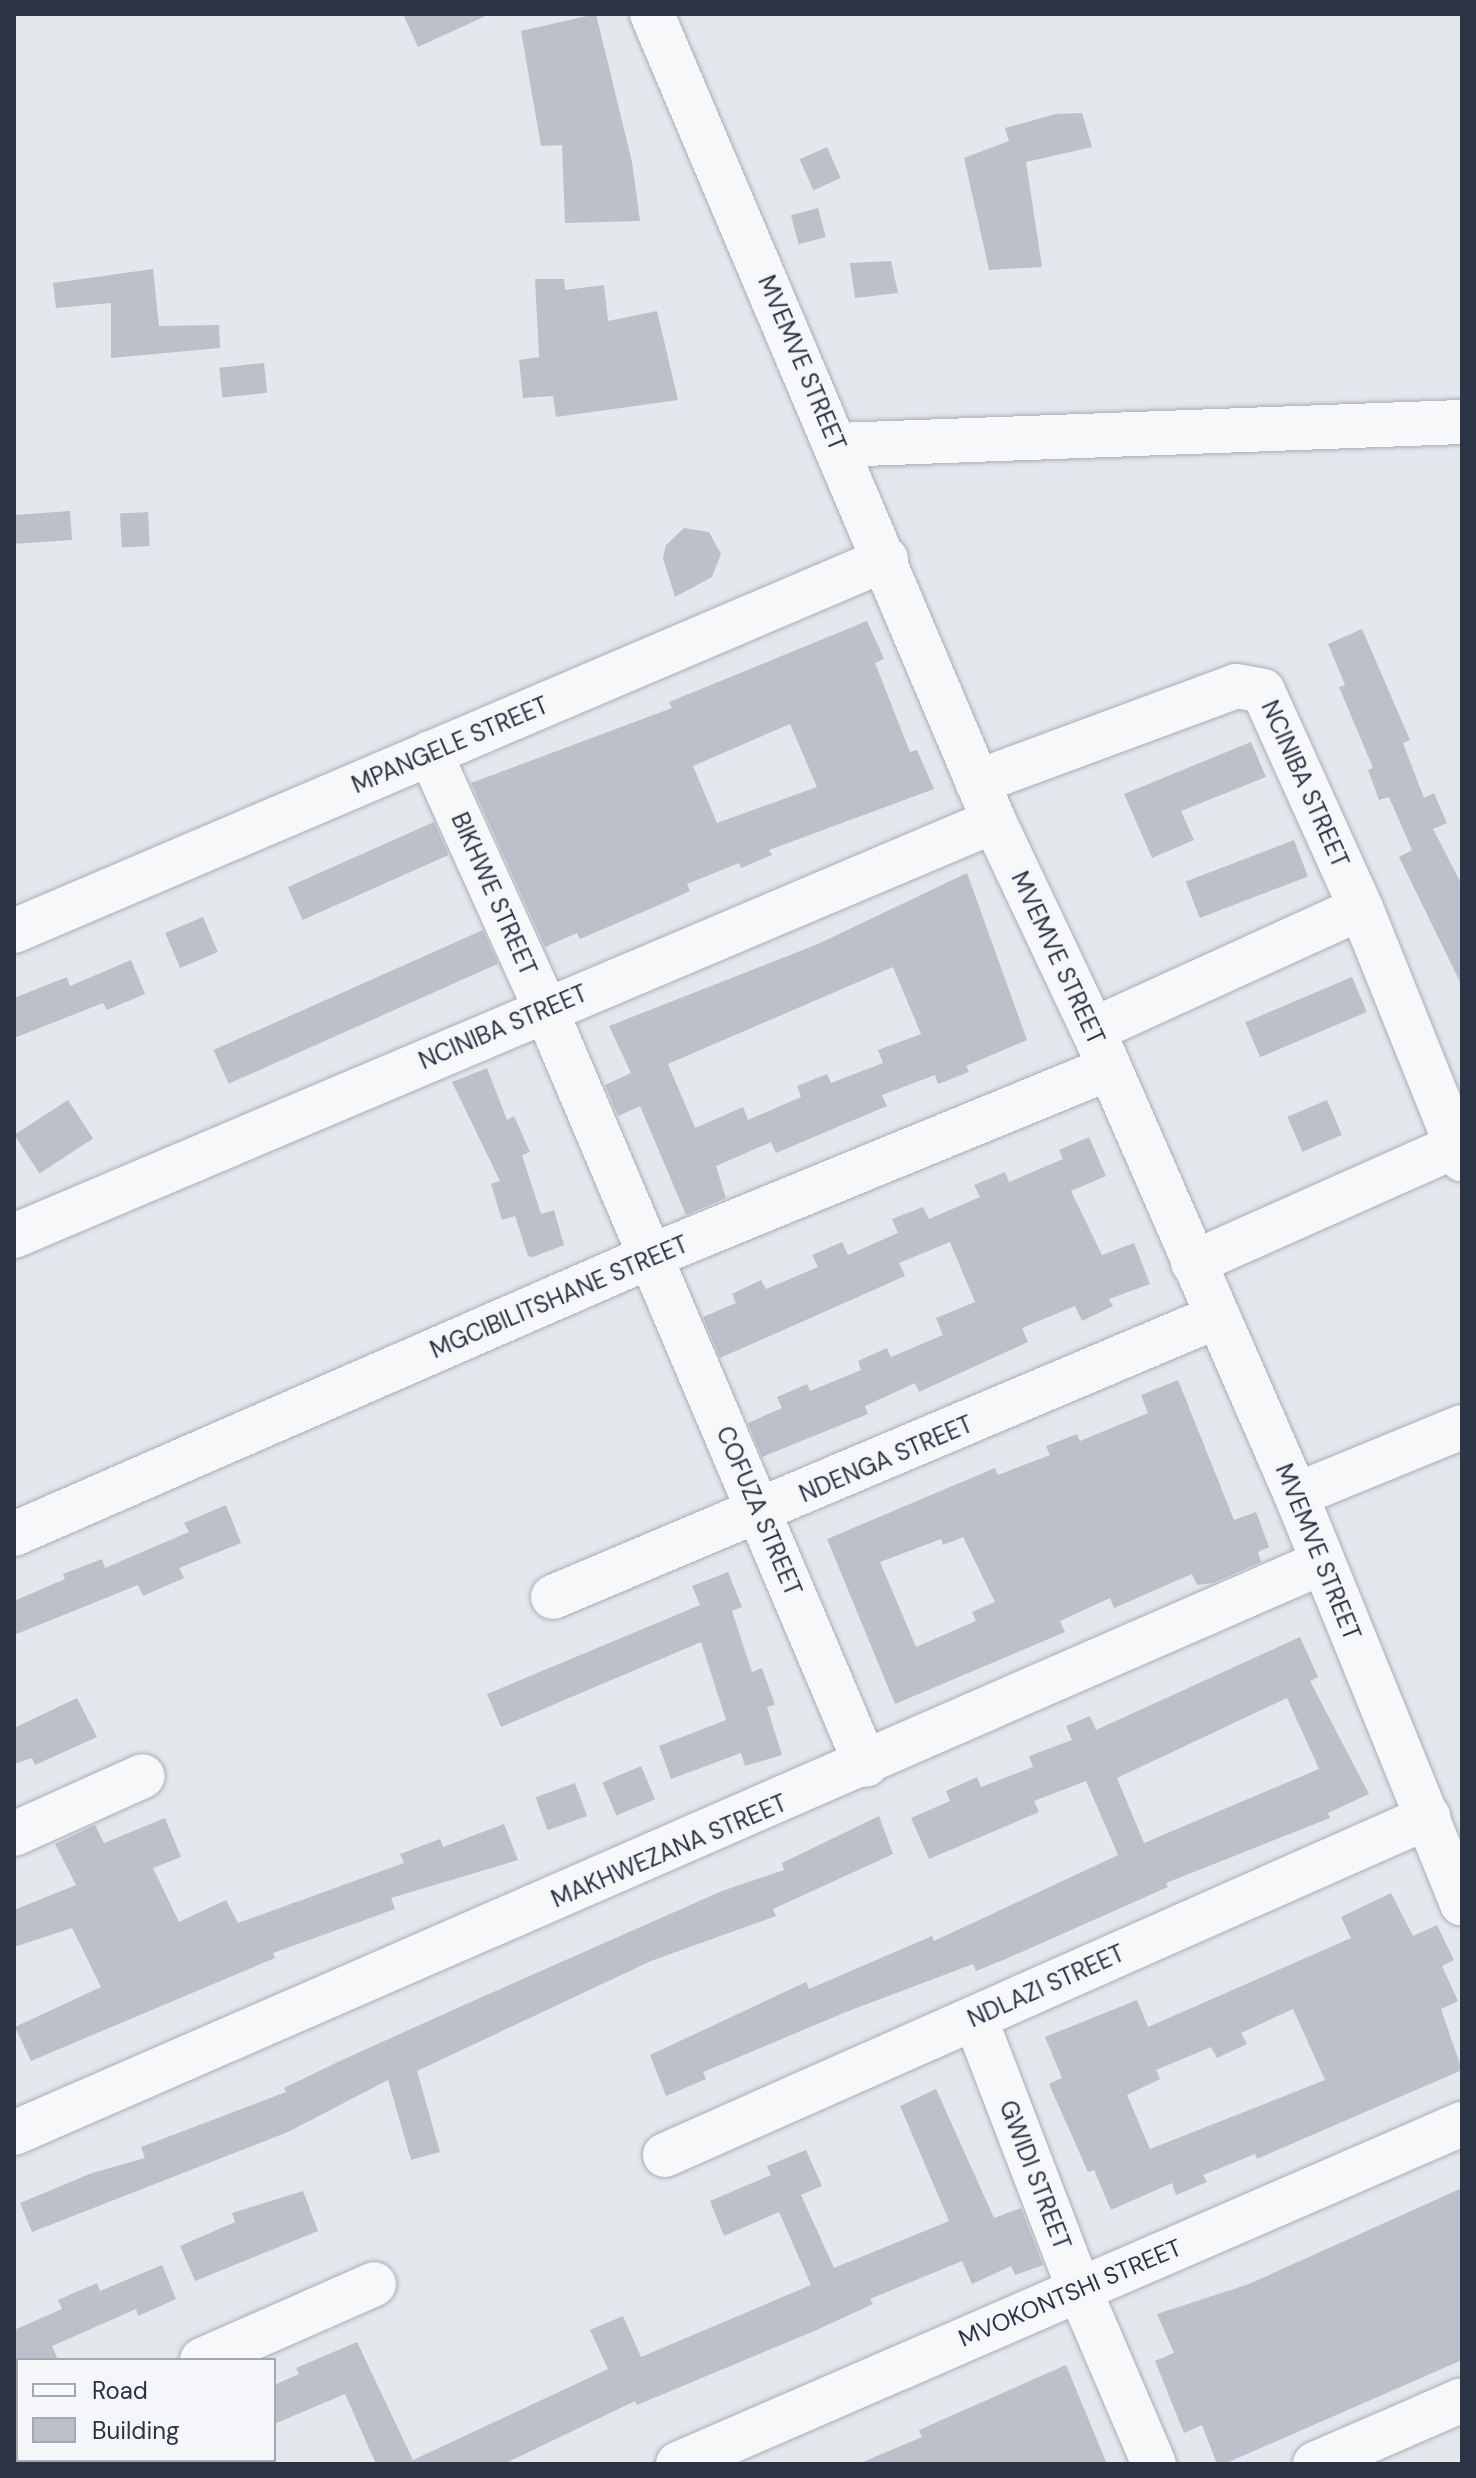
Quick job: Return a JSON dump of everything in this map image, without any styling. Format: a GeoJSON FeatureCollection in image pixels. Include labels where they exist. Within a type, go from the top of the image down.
{"type":"FeatureCollection","features":[{"type":"Feature","properties":{"kind":"street","name":"MVEMVE STREET"},"geometry":{"type":"LineString","coordinates":[[652,14],[886,559],[985,801],[1101,1049],[1296,1495],[1321,1563],[1462,1904]]}},
{"type":"Feature","properties":{"kind":"street"},"geometry":{"type":"LineString","coordinates":[[837,445],[1462,422]]}},
{"type":"Feature","properties":{"kind":"street","name":"MPANGELE STREET"},"geometry":{"type":"LineString","coordinates":[[14,931],[886,559]]}},
{"type":"Feature","properties":{"kind":"street","name":"NCINIBA STREET"},"geometry":{"type":"LineString","coordinates":[[14,1236],[545,1008],[1236,686],[1253,686],[1263,691],[1280,719],[1361,908],[1459,1153]]}},
{"type":"Feature","properties":{"kind":"street","name":"BIKHWE STREET"},"geometry":{"type":"LineString","coordinates":[[430,753],[545,1008],[649,1257]]}},
{"type":"Feature","properties":{"kind":"street","name":"MGCIBILITSHANE STREET"},"geometry":{"type":"LineString","coordinates":[[14,1534],[649,1257],[1101,1049],[1361,908]]}},
{"type":"Feature","properties":{"kind":"street"},"geometry":{"type":"LineString","coordinates":[[1193,1263],[1459,1153]]}},
{"type":"Feature","properties":{"kind":"street","name":"COFUZA STREET"},"geometry":{"type":"LineString","coordinates":[[649,1257],[761,1512],[866,1765]]}},
{"type":"Feature","properties":{"kind":"street","name":"NDENGA STREET"},"geometry":{"type":"LineString","coordinates":[[553,1597],[761,1512],[1216,1317]]}},
{"type":"Feature","properties":{"kind":"street"},"geometry":{"type":"LineString","coordinates":[[1296,1495],[1462,1427]]}},
{"type":"Feature","properties":{"kind":"street","name":"MAKHWEZANA STREET"},"geometry":{"type":"LineString","coordinates":[[14,2133],[866,1765],[1321,1563]]}},
{"type":"Feature","properties":{"kind":"street"},"geometry":{"type":"LineString","coordinates":[[14,1834],[143,1776]]}},
{"type":"Feature","properties":{"kind":"street","name":"NDLAZI STREET"},"geometry":{"type":"LineString","coordinates":[[665,2155],[1428,1817]]}},
{"type":"Feature","properties":{"kind":"street","name":"GWIDI STREET"},"geometry":{"type":"LineString","coordinates":[[975,2018],[1079,2289],[1154,2464]]}},
{"type":"Feature","properties":{"kind":"street","name":"MVOKONTSHI STREET"},"geometry":{"type":"LineString","coordinates":[[678,2464],[1462,2124]]}},
{"type":"Feature","properties":{"kind":"street"},"geometry":{"type":"LineString","coordinates":[[207,2358],[374,2284]]}},
{"type":"Feature","properties":{"kind":"street"},"geometry":{"type":"LineString","coordinates":[[1315,2464],[1462,2400]]}},
{"type":"Feature","properties":{"kind":"building"},"geometry":{"type":"Polygon","coordinates":[[[403,14],[490,14],[418,47],[403,14]]]}},
{"type":"Feature","properties":{"kind":"building"},"geometry":{"type":"Polygon","coordinates":[[[596,14],[632,162],[640,221],[565,223],[562,145],[541,146],[521,31],[596,14]]]}},
{"type":"Feature","properties":{"kind":"building"},"geometry":{"type":"Polygon","coordinates":[[[1082,113],[1092,147],[1026,162],[1042,267],[989,270],[964,158],[1009,141],[1005,128],[1056,114],[1082,113]]]}},
{"type":"Feature","properties":{"kind":"building"},"geometry":{"type":"Polygon","coordinates":[[[827,147],[841,178],[813,190],[800,159],[827,147]]]}},
{"type":"Feature","properties":{"kind":"building"},"geometry":{"type":"Polygon","coordinates":[[[818,208],[826,237],[799,244],[791,215],[818,208]]]}},
{"type":"Feature","properties":{"kind":"building"},"geometry":{"type":"Polygon","coordinates":[[[891,261],[898,293],[855,298],[850,263],[891,261]]]}},
{"type":"Feature","properties":{"kind":"building"},"geometry":{"type":"Polygon","coordinates":[[[153,269],[159,326],[219,325],[220,348],[111,358],[111,303],[56,308],[53,283],[153,269]]]}},
{"type":"Feature","properties":{"kind":"building"},"geometry":{"type":"Polygon","coordinates":[[[535,279],[564,279],[565,290],[604,285],[608,321],[657,311],[678,400],[556,417],[553,396],[523,398],[519,360],[539,357],[535,279]]]}},
{"type":"Feature","properties":{"kind":"building"},"geometry":{"type":"Polygon","coordinates":[[[264,363],[267,393],[222,398],[219,368],[264,363]]]}},
{"type":"Feature","properties":{"kind":"building"},"geometry":{"type":"Polygon","coordinates":[[[70,511],[72,540],[16,544],[14,515],[70,511]]]}},
{"type":"Feature","properties":{"kind":"building"},"geometry":{"type":"Polygon","coordinates":[[[148,512],[150,546],[122,547],[120,513],[148,512]]]}},
{"type":"Feature","properties":{"kind":"building"},"geometry":{"type":"Polygon","coordinates":[[[684,528],[709,532],[721,554],[712,577],[675,597],[663,558],[666,545],[684,528]]]}},
{"type":"Feature","properties":{"kind":"building"},"geometry":{"type":"Polygon","coordinates":[[[867,621],[884,659],[875,663],[910,752],[917,750],[934,789],[769,850],[772,855],[741,868],[739,863],[687,884],[690,891],[580,939],[577,933],[545,947],[471,783],[672,708],[669,702],[867,621]],[[790,724],[693,766],[717,823],[817,787],[790,724]]]}},
{"type":"Feature","properties":{"kind":"building"},"geometry":{"type":"Polygon","coordinates":[[[1362,629],[1410,740],[1403,743],[1424,798],[1434,793],[1447,823],[1433,829],[1462,885],[1462,986],[1399,857],[1412,850],[1389,797],[1379,800],[1368,770],[1373,768],[1339,687],[1345,685],[1328,644],[1362,629]]]}},
{"type":"Feature","properties":{"kind":"building"},"geometry":{"type":"Polygon","coordinates":[[[1251,742],[1266,777],[1181,811],[1194,840],[1152,858],[1124,794],[1251,742]]]}},
{"type":"Feature","properties":{"kind":"building"},"geometry":{"type":"Polygon","coordinates":[[[434,822],[449,855],[302,920],[288,887],[434,822]]]}},
{"type":"Feature","properties":{"kind":"building"},"geometry":{"type":"Polygon","coordinates":[[[1294,840],[1308,876],[1200,918],[1186,882],[1294,840]]]}},
{"type":"Feature","properties":{"kind":"building"},"geometry":{"type":"Polygon","coordinates":[[[967,873],[1027,1040],[966,1066],[969,1072],[938,1084],[935,1075],[882,1095],[887,1106],[776,1153],[771,1142],[716,1166],[726,1198],[686,1215],[640,1106],[618,1116],[605,1085],[631,1073],[609,1026],[818,944],[967,873]],[[893,967],[668,1064],[695,1128],[743,1107],[748,1120],[801,1097],[797,1086],[827,1074],[831,1083],[883,1063],[878,1050],[921,1034],[893,967]]]}},
{"type":"Feature","properties":{"kind":"building"},"geometry":{"type":"Polygon","coordinates":[[[203,917],[218,952],[180,968],[165,933],[203,917]]]}},
{"type":"Feature","properties":{"kind":"building"},"geometry":{"type":"Polygon","coordinates":[[[483,930],[498,964],[229,1084],[214,1050],[483,930]]]}},
{"type":"Feature","properties":{"kind":"building"},"geometry":{"type":"Polygon","coordinates":[[[131,960],[145,994],[107,1010],[103,1003],[14,1038],[14,998],[67,977],[70,986],[131,960]]]}},
{"type":"Feature","properties":{"kind":"building"},"geometry":{"type":"Polygon","coordinates":[[[1352,977],[1367,1012],[1260,1057],[1245,1022],[1352,977]]]}},
{"type":"Feature","properties":{"kind":"building"},"geometry":{"type":"Polygon","coordinates":[[[487,1068],[507,1120],[514,1116],[530,1152],[522,1155],[541,1214],[554,1210],[564,1245],[533,1257],[528,1256],[515,1216],[502,1220],[491,1184],[500,1181],[452,1082],[487,1068]]]}},
{"type":"Feature","properties":{"kind":"building"},"geometry":{"type":"Polygon","coordinates":[[[68,1100],[93,1139],[39,1173],[14,1135],[68,1100]]]}},
{"type":"Feature","properties":{"kind":"building"},"geometry":{"type":"Polygon","coordinates":[[[1327,1100],[1342,1135],[1302,1152],[1287,1117],[1327,1100]]]}},
{"type":"Feature","properties":{"kind":"building"},"geometry":{"type":"Polygon","coordinates":[[[1089,1137],[1106,1176],[1071,1191],[1102,1255],[1134,1243],[1150,1284],[1109,1299],[1113,1306],[1082,1321],[1075,1306],[1022,1328],[1028,1342],[919,1392],[915,1383],[865,1406],[868,1414],[762,1457],[748,1423],[782,1408],[777,1397],[807,1384],[810,1391],[861,1370],[858,1361],[887,1348],[891,1357],[943,1335],[936,1318],[975,1302],[950,1242],[899,1263],[905,1276],[720,1358],[703,1317],[736,1303],[732,1294],[761,1280],[766,1289],[818,1267],[812,1255],[842,1242],[848,1255],[898,1233],[892,1219],[923,1207],[929,1219],[980,1197],[974,1185],[1005,1172],[1009,1182],[1063,1159],[1059,1150],[1089,1137]]]}},
{"type":"Feature","properties":{"kind":"building"},"geometry":{"type":"Polygon","coordinates":[[[1178,1380],[1234,1520],[1256,1512],[1269,1547],[1258,1552],[1261,1562],[1213,1583],[1197,1585],[1192,1574],[1114,1608],[1110,1598],[1060,1621],[1065,1632],[895,1704],[827,1539],[995,1468],[998,1475],[1050,1455],[1046,1446],[1077,1434],[1080,1441],[1148,1413],[1141,1395],[1178,1380]],[[963,1537],[943,1545],[941,1539],[880,1562],[916,1647],[976,1621],[972,1612],[995,1602],[963,1537]]]}},
{"type":"Feature","properties":{"kind":"building"},"geometry":{"type":"Polygon","coordinates":[[[226,1505],[241,1543],[179,1568],[184,1578],[143,1596],[138,1585],[14,1635],[14,1601],[65,1579],[63,1574],[102,1559],[105,1568],[189,1532],[184,1523],[226,1505]]]}},
{"type":"Feature","properties":{"kind":"building"},"geometry":{"type":"Polygon","coordinates":[[[728,1572],[742,1607],[732,1611],[752,1672],[762,1668],[775,1705],[767,1707],[782,1755],[745,1766],[741,1753],[671,1779],[659,1746],[726,1720],[701,1642],[501,1727],[487,1694],[700,1605],[692,1586],[728,1572]]]}},
{"type":"Feature","properties":{"kind":"building"},"geometry":{"type":"Polygon","coordinates":[[[1300,1637],[1318,1677],[1310,1681],[1369,1794],[1328,1813],[1330,1818],[1166,1883],[1168,1887],[1008,1958],[976,1971],[973,1964],[846,2012],[703,2072],[706,2079],[666,2096],[650,2055],[806,1982],[809,1989],[932,1936],[934,1941],[1118,1855],[1086,1781],[1034,1801],[1039,1812],[929,1859],[911,1818],[950,1801],[946,1791],[977,1777],[981,1787],[1033,1767],[1029,1756],[1072,1740],[1066,1726],[1090,1716],[1096,1730],[1300,1637]],[[1287,1698],[1117,1778],[1144,1843],[1319,1769],[1287,1698]]]}},
{"type":"Feature","properties":{"kind":"building"},"geometry":{"type":"Polygon","coordinates":[[[77,1698],[97,1737],[35,1765],[32,1758],[14,1764],[14,1728],[77,1698]]]}},
{"type":"Feature","properties":{"kind":"building"},"geometry":{"type":"Polygon","coordinates":[[[641,1766],[655,1799],[616,1816],[602,1782],[641,1766]]]}},
{"type":"Feature","properties":{"kind":"building"},"geometry":{"type":"Polygon","coordinates":[[[575,1783],[587,1816],[548,1830],[536,1797],[575,1783]]]}},
{"type":"Feature","properties":{"kind":"building"},"geometry":{"type":"Polygon","coordinates":[[[879,1816],[893,1854],[773,1909],[776,1916],[651,1961],[417,2071],[440,2152],[411,2160],[388,2080],[288,2132],[32,2232],[20,2203],[92,2173],[145,2158],[141,2147],[286,2092],[284,2088],[464,2005],[722,1891],[784,1870],[782,1863],[879,1816]]]}},
{"type":"Feature","properties":{"kind":"building"},"geometry":{"type":"Polygon","coordinates":[[[165,1818],[181,1857],[153,1868],[179,1922],[226,1900],[238,1923],[404,1863],[400,1854],[440,1839],[443,1847],[504,1824],[518,1860],[391,1898],[395,1909],[273,1953],[275,1958],[31,2061],[15,2027],[101,1987],[72,1928],[14,1947],[14,1910],[76,1885],[55,1844],[95,1825],[104,1843],[165,1818]]]}},
{"type":"Feature","properties":{"kind":"building"},"geometry":{"type":"Polygon","coordinates":[[[1391,1893],[1413,1936],[1437,1925],[1454,1960],[1442,1966],[1458,2001],[1441,2009],[1462,2070],[1257,2159],[1255,2154],[1203,2175],[1207,2182],[1176,2195],[1172,2183],[1111,2210],[1094,2170],[1088,2172],[1049,2084],[1062,2078],[1045,2037],[1137,2000],[1148,2027],[1351,1938],[1341,1917],[1391,1893]],[[1293,2009],[1241,2033],[1247,2044],[1217,2058],[1211,2047],[1156,2070],[1160,2079],[1127,2095],[1150,2149],[1325,2080],[1293,2009]]]}},
{"type":"Feature","properties":{"kind":"building"},"geometry":{"type":"Polygon","coordinates":[[[936,2089],[994,2218],[1021,2208],[1043,2265],[1015,2275],[1011,2266],[972,2284],[962,2261],[870,2299],[873,2304],[812,2332],[637,2405],[635,2401],[504,2464],[376,2464],[345,2394],[276,2423],[276,2384],[299,2374],[296,2368],[357,2342],[413,2460],[608,2369],[590,2330],[623,2316],[641,2357],[811,2285],[779,2212],[724,2236],[710,2201],[771,2175],[767,2166],[806,2150],[822,2186],[801,2195],[834,2268],[949,2221],[900,2106],[936,2089]]]}},
{"type":"Feature","properties":{"kind":"building"},"geometry":{"type":"Polygon","coordinates":[[[1462,2188],[1462,2360],[1224,2464],[1217,2464],[1202,2425],[1184,2433],[1155,2361],[1174,2353],[1157,2314],[1249,2284],[1462,2188]]]}},
{"type":"Feature","properties":{"kind":"building"},"geometry":{"type":"Polygon","coordinates":[[[303,2191],[318,2231],[195,2281],[180,2246],[235,2222],[232,2213],[303,2191]]]}},
{"type":"Feature","properties":{"kind":"building"},"geometry":{"type":"Polygon","coordinates":[[[162,2265],[176,2299],[138,2316],[136,2309],[52,2346],[57,2358],[14,2360],[14,2330],[62,2309],[58,2300],[97,2283],[100,2291],[162,2265]]]}},
{"type":"Feature","properties":{"kind":"building"},"geometry":{"type":"Polygon","coordinates":[[[1066,2365],[1107,2464],[858,2464],[922,2437],[919,2430],[1066,2365]]]}}]}
